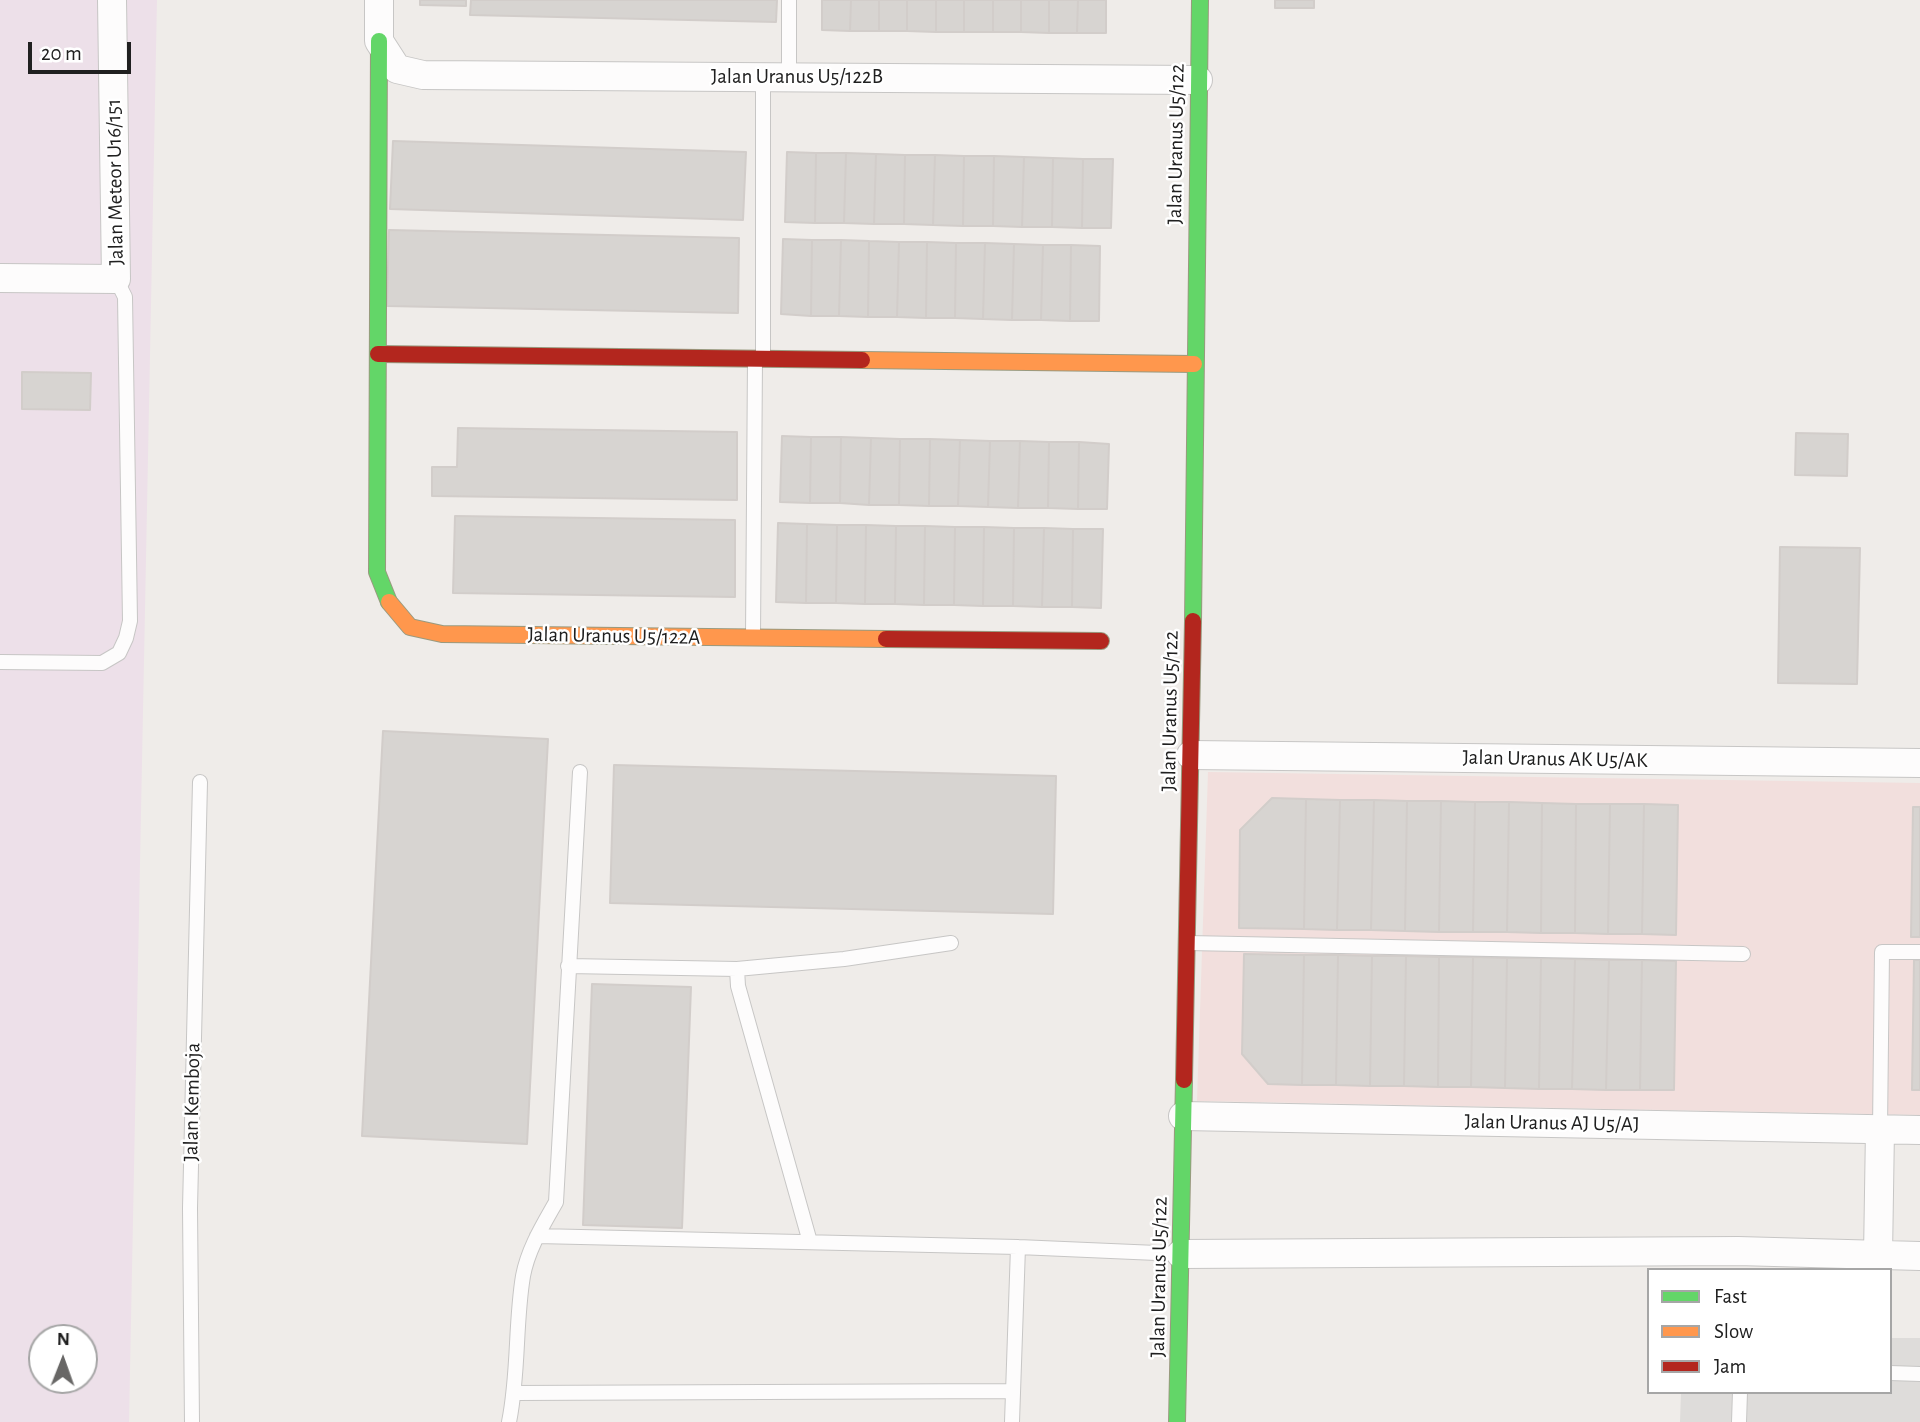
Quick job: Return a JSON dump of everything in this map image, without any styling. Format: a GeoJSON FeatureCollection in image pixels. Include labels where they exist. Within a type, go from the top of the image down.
{"type":"FeatureCollection","features":[{"type":"Feature","properties":{"kind":"street","name":"Jalan Meteor U16/151"},"geometry":{"type":"LineString","coordinates":[[112,0],[117,279]]}},
{"type":"Feature","properties":{"kind":"street","name":"Jalan Uranus U5/122A"},"geometry":{"type":"LineString","coordinates":[[379,0],[377,572],[389,602],[410,627],[442,634],[1101,641]]}},
{"type":"Feature","properties":{"kind":"street","name":"Jalan Uranus U5/122"},"geometry":{"type":"LineString","coordinates":[[1177,1422],[1191,755],[1200,0]]}},
{"type":"Feature","properties":{"kind":"street","name":"Jalan Uranus U5/122B"},"geometry":{"type":"LineString","coordinates":[[379,41],[397,69],[423,75],[1198,79]]}},
{"type":"Feature","properties":{"kind":"street"},"geometry":{"type":"LineString","coordinates":[[0,278],[117,279]]}},
{"type":"Feature","properties":{"kind":"street"},"geometry":{"type":"LineString","coordinates":[[378,354],[1194,364]]}},
{"type":"Feature","properties":{"kind":"street","name":"Jalan Uranus AK U5/AK"},"geometry":{"type":"LineString","coordinates":[[1191,755],[1920,763]]}},
{"type":"Feature","properties":{"kind":"street","name":"Jalan Uranus AJ U5/AJ"},"geometry":{"type":"LineString","coordinates":[[1183,1116],[1920,1130]]}},
{"type":"Feature","properties":{"kind":"street"},"geometry":{"type":"LineString","coordinates":[[1878,1256],[1880,1129]]}},
{"type":"Feature","properties":{"kind":"street"},"geometry":{"type":"LineString","coordinates":[[1181,1254],[1738,1260],[1920,1256]]}},
{"type":"Feature","properties":{"kind":"lane"},"geometry":{"type":"LineString","coordinates":[[753,637],[759,357],[776,77],[789,0]]}},
{"type":"Feature","properties":{"kind":"lane"},"geometry":{"type":"LineString","coordinates":[[0,662],[102,663],[119,653],[126,638],[130,621],[125,297],[117,279]]}},
{"type":"Feature","properties":{"kind":"lane"},"geometry":{"type":"LineString","coordinates":[[509,1422],[515,1393],[523,1275],[537,1236],[556,1202],[580,772]]}},
{"type":"Feature","properties":{"kind":"lane","name":"Jalan Kemboja"},"geometry":{"type":"LineString","coordinates":[[192,1422],[190,1208],[200,782]]}},
{"type":"Feature","properties":{"kind":"lane"},"geometry":{"type":"LineString","coordinates":[[568,966],[737,969],[844,959],[951,943]]}},
{"type":"Feature","properties":{"kind":"lane"},"geometry":{"type":"LineString","coordinates":[[1187,943],[1743,954]]}},
{"type":"Feature","properties":{"kind":"lane"},"geometry":{"type":"LineString","coordinates":[[1880,1129],[1882,952],[1920,952]]}},
{"type":"Feature","properties":{"kind":"lane"},"geometry":{"type":"LineString","coordinates":[[737,969],[737,986],[810,1242]]}},
{"type":"Feature","properties":{"kind":"lane"},"geometry":{"type":"LineString","coordinates":[[537,1236],[1018,1247],[1181,1254]]}},
{"type":"Feature","properties":{"kind":"lane"},"geometry":{"type":"LineString","coordinates":[[1012,1422],[1018,1247]]}},
{"type":"Feature","properties":{"kind":"lane"},"geometry":{"type":"LineString","coordinates":[[1892,1373],[1920,1374]]}},
{"type":"Feature","properties":{"kind":"lane"},"geometry":{"type":"LineString","coordinates":[[515,1393],[1012,1391]]}},
{"type":"Feature","properties":{"kind":"lane"},"geometry":{"type":"LineString","coordinates":[[1738,1422],[1740,1394]]}},
{"type":"Feature","properties":{"kind":"shaded area"},"geometry":{"type":"Polygon","coordinates":[[[0,0],[157,0],[129,1422],[0,1422],[0,0]]]}},
{"type":"Feature","properties":{"kind":"shaded area"},"geometry":{"type":"Polygon","coordinates":[[[1208,772],[1920,783],[1920,1115],[1197,1101],[1208,772]]]}},
{"type":"Feature","properties":{"kind":"shaded area"},"geometry":{"type":"Polygon","coordinates":[[[1892,1338],[1920,1338],[1920,1422],[1680,1422],[1681,1394],[1892,1394],[1892,1338]]]}},
{"type":"Feature","properties":{"kind":"building"},"geometry":{"type":"Polygon","coordinates":[[[420,0],[466,0],[466,6],[420,5],[420,0]]]}},
{"type":"Feature","properties":{"kind":"building"},"geometry":{"type":"Polygon","coordinates":[[[471,0],[777,0],[776,22],[470,15],[471,0]]]}},
{"type":"Feature","properties":{"kind":"building"},"geometry":{"type":"Polygon","coordinates":[[[822,0],[851,0],[850,31],[822,30],[822,0]]]}},
{"type":"Feature","properties":{"kind":"building"},"geometry":{"type":"Polygon","coordinates":[[[851,0],[879,0],[879,31],[850,31],[851,0]]]}},
{"type":"Feature","properties":{"kind":"building"},"geometry":{"type":"Polygon","coordinates":[[[879,0],[907,0],[907,31],[879,31],[879,0]]]}},
{"type":"Feature","properties":{"kind":"building"},"geometry":{"type":"Polygon","coordinates":[[[907,0],[936,0],[936,32],[907,31],[907,0]]]}},
{"type":"Feature","properties":{"kind":"building"},"geometry":{"type":"Polygon","coordinates":[[[936,0],[964,0],[964,32],[936,32],[936,0]]]}},
{"type":"Feature","properties":{"kind":"building"},"geometry":{"type":"Polygon","coordinates":[[[964,0],[993,0],[993,32],[964,32],[964,0]]]}},
{"type":"Feature","properties":{"kind":"building"},"geometry":{"type":"Polygon","coordinates":[[[993,0],[1021,0],[1021,32],[993,32],[993,0]]]}},
{"type":"Feature","properties":{"kind":"building"},"geometry":{"type":"Polygon","coordinates":[[[1021,0],[1049,0],[1049,33],[1021,32],[1021,0]]]}},
{"type":"Feature","properties":{"kind":"building"},"geometry":{"type":"Polygon","coordinates":[[[1049,0],[1078,0],[1077,33],[1049,33],[1049,0]]]}},
{"type":"Feature","properties":{"kind":"building"},"geometry":{"type":"Polygon","coordinates":[[[1078,0],[1106,0],[1106,33],[1077,33],[1078,0]]]}},
{"type":"Feature","properties":{"kind":"building"},"geometry":{"type":"Polygon","coordinates":[[[1275,0],[1314,0],[1314,8],[1275,8],[1275,0]]]}},
{"type":"Feature","properties":{"kind":"building"},"geometry":{"type":"Polygon","coordinates":[[[393,141],[746,152],[743,220],[390,209],[393,141]]]}},
{"type":"Feature","properties":{"kind":"building"},"geometry":{"type":"Polygon","coordinates":[[[787,152],[816,153],[815,223],[785,222],[787,152]]]}},
{"type":"Feature","properties":{"kind":"building"},"geometry":{"type":"Polygon","coordinates":[[[816,153],[846,153],[844,223],[815,223],[816,153]]]}},
{"type":"Feature","properties":{"kind":"building"},"geometry":{"type":"Polygon","coordinates":[[[846,153],[876,154],[874,224],[844,223],[846,153]]]}},
{"type":"Feature","properties":{"kind":"building"},"geometry":{"type":"Polygon","coordinates":[[[876,154],[905,155],[904,224],[874,224],[876,154]]]}},
{"type":"Feature","properties":{"kind":"building"},"geometry":{"type":"Polygon","coordinates":[[[905,155],[935,155],[933,225],[904,224],[905,155]]]}},
{"type":"Feature","properties":{"kind":"building"},"geometry":{"type":"Polygon","coordinates":[[[935,155],[964,156],[963,226],[933,225],[935,155]]]}},
{"type":"Feature","properties":{"kind":"building"},"geometry":{"type":"Polygon","coordinates":[[[964,156],[994,156],[993,226],[963,226],[964,156]]]}},
{"type":"Feature","properties":{"kind":"building"},"geometry":{"type":"Polygon","coordinates":[[[994,156],[1024,157],[1022,227],[993,226],[994,156]]]}},
{"type":"Feature","properties":{"kind":"building"},"geometry":{"type":"Polygon","coordinates":[[[1024,157],[1053,158],[1052,227],[1022,227],[1024,157]]]}},
{"type":"Feature","properties":{"kind":"building"},"geometry":{"type":"Polygon","coordinates":[[[1053,158],[1083,159],[1082,228],[1052,227],[1053,158]]]}},
{"type":"Feature","properties":{"kind":"building"},"geometry":{"type":"Polygon","coordinates":[[[1083,159],[1113,159],[1111,228],[1082,228],[1083,159]]]}},
{"type":"Feature","properties":{"kind":"building"},"geometry":{"type":"Polygon","coordinates":[[[389,230],[739,238],[738,313],[387,306],[389,230]]]}},
{"type":"Feature","properties":{"kind":"building"},"geometry":{"type":"Polygon","coordinates":[[[783,239],[812,240],[811,316],[781,314],[783,239]]]}},
{"type":"Feature","properties":{"kind":"building"},"geometry":{"type":"Polygon","coordinates":[[[812,240],[841,240],[839,316],[811,316],[812,240]]]}},
{"type":"Feature","properties":{"kind":"building"},"geometry":{"type":"Polygon","coordinates":[[[841,240],[869,241],[868,317],[839,316],[841,240]]]}},
{"type":"Feature","properties":{"kind":"building"},"geometry":{"type":"Polygon","coordinates":[[[869,241],[899,242],[897,317],[868,317],[869,241]]]}},
{"type":"Feature","properties":{"kind":"building"},"geometry":{"type":"Polygon","coordinates":[[[899,242],[927,242],[926,318],[897,317],[899,242]]]}},
{"type":"Feature","properties":{"kind":"building"},"geometry":{"type":"Polygon","coordinates":[[[927,242],[956,243],[955,318],[926,318],[927,242]]]}},
{"type":"Feature","properties":{"kind":"building"},"geometry":{"type":"Polygon","coordinates":[[[956,243],[985,243],[983,319],[955,318],[956,243]]]}},
{"type":"Feature","properties":{"kind":"building"},"geometry":{"type":"Polygon","coordinates":[[[985,243],[1014,244],[1012,320],[983,319],[985,243]]]}},
{"type":"Feature","properties":{"kind":"building"},"geometry":{"type":"Polygon","coordinates":[[[1014,244],[1043,245],[1041,320],[1012,320],[1014,244]]]}},
{"type":"Feature","properties":{"kind":"building"},"geometry":{"type":"Polygon","coordinates":[[[1043,245],[1071,245],[1070,321],[1041,320],[1043,245]]]}},
{"type":"Feature","properties":{"kind":"building"},"geometry":{"type":"Polygon","coordinates":[[[1071,245],[1100,246],[1099,321],[1070,321],[1071,245]]]}},
{"type":"Feature","properties":{"kind":"building"},"geometry":{"type":"Polygon","coordinates":[[[22,372],[91,373],[90,410],[22,409],[22,372]]]}},
{"type":"Feature","properties":{"kind":"building"},"geometry":{"type":"Polygon","coordinates":[[[458,428],[737,432],[737,500],[432,496],[432,467],[457,467],[458,428]]]}},
{"type":"Feature","properties":{"kind":"building"},"geometry":{"type":"Polygon","coordinates":[[[1796,433],[1848,434],[1847,476],[1795,475],[1796,433]]]}},
{"type":"Feature","properties":{"kind":"building"},"geometry":{"type":"Polygon","coordinates":[[[782,436],[811,437],[810,503],[780,502],[782,436]]]}},
{"type":"Feature","properties":{"kind":"building"},"geometry":{"type":"Polygon","coordinates":[[[811,437],[841,437],[840,503],[810,503],[811,437]]]}},
{"type":"Feature","properties":{"kind":"building"},"geometry":{"type":"Polygon","coordinates":[[[841,437],[871,438],[869,505],[840,503],[841,437]]]}},
{"type":"Feature","properties":{"kind":"building"},"geometry":{"type":"Polygon","coordinates":[[[871,438],[900,439],[899,505],[869,505],[871,438]]]}},
{"type":"Feature","properties":{"kind":"building"},"geometry":{"type":"Polygon","coordinates":[[[900,439],[930,439],[929,506],[899,505],[900,439]]]}},
{"type":"Feature","properties":{"kind":"building"},"geometry":{"type":"Polygon","coordinates":[[[930,439],[960,440],[958,506],[929,506],[930,439]]]}},
{"type":"Feature","properties":{"kind":"building"},"geometry":{"type":"Polygon","coordinates":[[[960,440],[990,441],[988,507],[958,506],[960,440]]]}},
{"type":"Feature","properties":{"kind":"building"},"geometry":{"type":"Polygon","coordinates":[[[990,441],[1020,441],[1018,508],[988,507],[990,441]]]}},
{"type":"Feature","properties":{"kind":"building"},"geometry":{"type":"Polygon","coordinates":[[[1020,441],[1049,442],[1048,508],[1018,508],[1020,441]]]}},
{"type":"Feature","properties":{"kind":"building"},"geometry":{"type":"Polygon","coordinates":[[[1049,442],[1079,442],[1078,509],[1048,508],[1049,442]]]}},
{"type":"Feature","properties":{"kind":"building"},"geometry":{"type":"Polygon","coordinates":[[[1079,442],[1109,444],[1107,509],[1078,509],[1079,442]]]}},
{"type":"Feature","properties":{"kind":"building"},"geometry":{"type":"Polygon","coordinates":[[[455,516],[735,520],[735,597],[453,593],[455,516]]]}},
{"type":"Feature","properties":{"kind":"building"},"geometry":{"type":"Polygon","coordinates":[[[778,523],[807,524],[806,603],[776,602],[778,523]]]}},
{"type":"Feature","properties":{"kind":"building"},"geometry":{"type":"Polygon","coordinates":[[[807,524],[837,525],[836,603],[806,603],[807,524]]]}},
{"type":"Feature","properties":{"kind":"building"},"geometry":{"type":"Polygon","coordinates":[[[837,525],[866,525],[865,604],[836,603],[837,525]]]}},
{"type":"Feature","properties":{"kind":"building"},"geometry":{"type":"Polygon","coordinates":[[[866,525],[896,526],[895,604],[865,604],[866,525]]]}},
{"type":"Feature","properties":{"kind":"building"},"geometry":{"type":"Polygon","coordinates":[[[896,526],[925,526],[924,605],[895,604],[896,526]]]}},
{"type":"Feature","properties":{"kind":"building"},"geometry":{"type":"Polygon","coordinates":[[[925,526],[955,527],[954,605],[924,605],[925,526]]]}},
{"type":"Feature","properties":{"kind":"building"},"geometry":{"type":"Polygon","coordinates":[[[955,527],[984,527],[983,606],[954,605],[955,527]]]}},
{"type":"Feature","properties":{"kind":"building"},"geometry":{"type":"Polygon","coordinates":[[[984,527],[1014,528],[1013,606],[983,606],[984,527]]]}},
{"type":"Feature","properties":{"kind":"building"},"geometry":{"type":"Polygon","coordinates":[[[1014,528],[1044,528],[1042,607],[1013,606],[1014,528]]]}},
{"type":"Feature","properties":{"kind":"building"},"geometry":{"type":"Polygon","coordinates":[[[1044,528],[1073,529],[1072,607],[1042,607],[1044,528]]]}},
{"type":"Feature","properties":{"kind":"building"},"geometry":{"type":"Polygon","coordinates":[[[1073,529],[1103,529],[1101,608],[1072,607],[1073,529]]]}},
{"type":"Feature","properties":{"kind":"building"},"geometry":{"type":"Polygon","coordinates":[[[1780,547],[1860,548],[1857,684],[1778,683],[1780,547]]]}},
{"type":"Feature","properties":{"kind":"building"},"geometry":{"type":"Polygon","coordinates":[[[383,731],[548,739],[527,1144],[362,1136],[383,731]]]}},
{"type":"Feature","properties":{"kind":"building"},"geometry":{"type":"Polygon","coordinates":[[[614,765],[1056,776],[1053,914],[610,903],[614,765]]]}},
{"type":"Feature","properties":{"kind":"building"},"geometry":{"type":"Polygon","coordinates":[[[1272,798],[1306,799],[1304,929],[1239,928],[1240,830],[1272,798]]]}},
{"type":"Feature","properties":{"kind":"building"},"geometry":{"type":"Polygon","coordinates":[[[1306,799],[1340,800],[1337,930],[1304,929],[1306,799]]]}},
{"type":"Feature","properties":{"kind":"building"},"geometry":{"type":"Polygon","coordinates":[[[1340,800],[1374,800],[1371,930],[1337,930],[1340,800]]]}},
{"type":"Feature","properties":{"kind":"building"},"geometry":{"type":"Polygon","coordinates":[[[1374,800],[1407,801],[1405,931],[1371,930],[1374,800]]]}},
{"type":"Feature","properties":{"kind":"building"},"geometry":{"type":"Polygon","coordinates":[[[1407,801],[1441,801],[1439,932],[1405,931],[1407,801]]]}},
{"type":"Feature","properties":{"kind":"building"},"geometry":{"type":"Polygon","coordinates":[[[1441,801],[1475,802],[1473,932],[1439,932],[1441,801]]]}},
{"type":"Feature","properties":{"kind":"building"},"geometry":{"type":"Polygon","coordinates":[[[1475,802],[1509,802],[1507,932],[1473,932],[1475,802]]]}},
{"type":"Feature","properties":{"kind":"building"},"geometry":{"type":"Polygon","coordinates":[[[1509,802],[1542,803],[1541,933],[1507,932],[1509,802]]]}},
{"type":"Feature","properties":{"kind":"building"},"geometry":{"type":"Polygon","coordinates":[[[1542,803],[1576,804],[1575,933],[1541,933],[1542,803]]]}},
{"type":"Feature","properties":{"kind":"building"},"geometry":{"type":"Polygon","coordinates":[[[1576,804],[1610,804],[1608,934],[1575,933],[1576,804]]]}},
{"type":"Feature","properties":{"kind":"building"},"geometry":{"type":"Polygon","coordinates":[[[1610,804],[1644,804],[1642,934],[1608,934],[1610,804]]]}},
{"type":"Feature","properties":{"kind":"building"},"geometry":{"type":"Polygon","coordinates":[[[1644,804],[1678,805],[1676,935],[1642,934],[1644,804]]]}},
{"type":"Feature","properties":{"kind":"building"},"geometry":{"type":"Polygon","coordinates":[[[1913,807],[1920,807],[1920,937],[1911,937],[1913,807]]]}},
{"type":"Feature","properties":{"kind":"building"},"geometry":{"type":"Polygon","coordinates":[[[1244,954],[1304,955],[1302,1085],[1268,1084],[1242,1054],[1244,954]]]}},
{"type":"Feature","properties":{"kind":"building"},"geometry":{"type":"Polygon","coordinates":[[[1304,955],[1338,955],[1336,1085],[1302,1085],[1304,955]]]}},
{"type":"Feature","properties":{"kind":"building"},"geometry":{"type":"Polygon","coordinates":[[[1338,955],[1372,956],[1370,1086],[1336,1085],[1338,955]]]}},
{"type":"Feature","properties":{"kind":"building"},"geometry":{"type":"Polygon","coordinates":[[[1372,956],[1406,956],[1404,1086],[1370,1086],[1372,956]]]}},
{"type":"Feature","properties":{"kind":"building"},"geometry":{"type":"Polygon","coordinates":[[[1406,956],[1439,957],[1438,1087],[1404,1086],[1406,956]]]}},
{"type":"Feature","properties":{"kind":"building"},"geometry":{"type":"Polygon","coordinates":[[[1439,957],[1473,957],[1471,1087],[1438,1087],[1439,957]]]}},
{"type":"Feature","properties":{"kind":"building"},"geometry":{"type":"Polygon","coordinates":[[[1473,957],[1507,958],[1505,1088],[1471,1087],[1473,957]]]}},
{"type":"Feature","properties":{"kind":"building"},"geometry":{"type":"Polygon","coordinates":[[[1507,958],[1541,958],[1539,1089],[1505,1088],[1507,958]]]}},
{"type":"Feature","properties":{"kind":"building"},"geometry":{"type":"Polygon","coordinates":[[[1541,958],[1575,959],[1572,1089],[1539,1089],[1541,958]]]}},
{"type":"Feature","properties":{"kind":"building"},"geometry":{"type":"Polygon","coordinates":[[[1575,959],[1609,960],[1606,1090],[1572,1089],[1575,959]]]}},
{"type":"Feature","properties":{"kind":"building"},"geometry":{"type":"Polygon","coordinates":[[[1609,960],[1642,960],[1640,1090],[1606,1090],[1609,960]]]}},
{"type":"Feature","properties":{"kind":"building"},"geometry":{"type":"Polygon","coordinates":[[[1642,960],[1676,961],[1674,1090],[1640,1090],[1642,960]]]}},
{"type":"Feature","properties":{"kind":"building"},"geometry":{"type":"Polygon","coordinates":[[[1914,960],[1920,960],[1920,1090],[1912,1090],[1914,960]]]}},
{"type":"Feature","properties":{"kind":"building"},"geometry":{"type":"Polygon","coordinates":[[[592,984],[691,987],[682,1228],[583,1225],[592,984]]]}},
{"type":"Feature","properties":{"kind":"traffic: fast"},"geometry":{"type":"LineString","coordinates":[[1193,621],[1200,0]]}},
{"type":"Feature","properties":{"kind":"traffic: fast"},"geometry":{"type":"LineString","coordinates":[[379,41],[377,572],[389,602]]}},
{"type":"Feature","properties":{"kind":"traffic: fast"},"geometry":{"type":"LineString","coordinates":[[1177,1422],[1184,1080]]}},
{"type":"Feature","properties":{"kind":"traffic: slow"},"geometry":{"type":"LineString","coordinates":[[862,360],[1194,364]]}},
{"type":"Feature","properties":{"kind":"traffic: slow"},"geometry":{"type":"LineString","coordinates":[[389,602],[410,627],[442,634],[886,639]]}},
{"type":"Feature","properties":{"kind":"traffic: jam"},"geometry":{"type":"LineString","coordinates":[[378,354],[862,360]]}},
{"type":"Feature","properties":{"kind":"traffic: jam"},"geometry":{"type":"LineString","coordinates":[[1184,1080],[1193,621]]}},
{"type":"Feature","properties":{"kind":"traffic: jam"},"geometry":{"type":"LineString","coordinates":[[886,639],[1101,641]]}}]}
